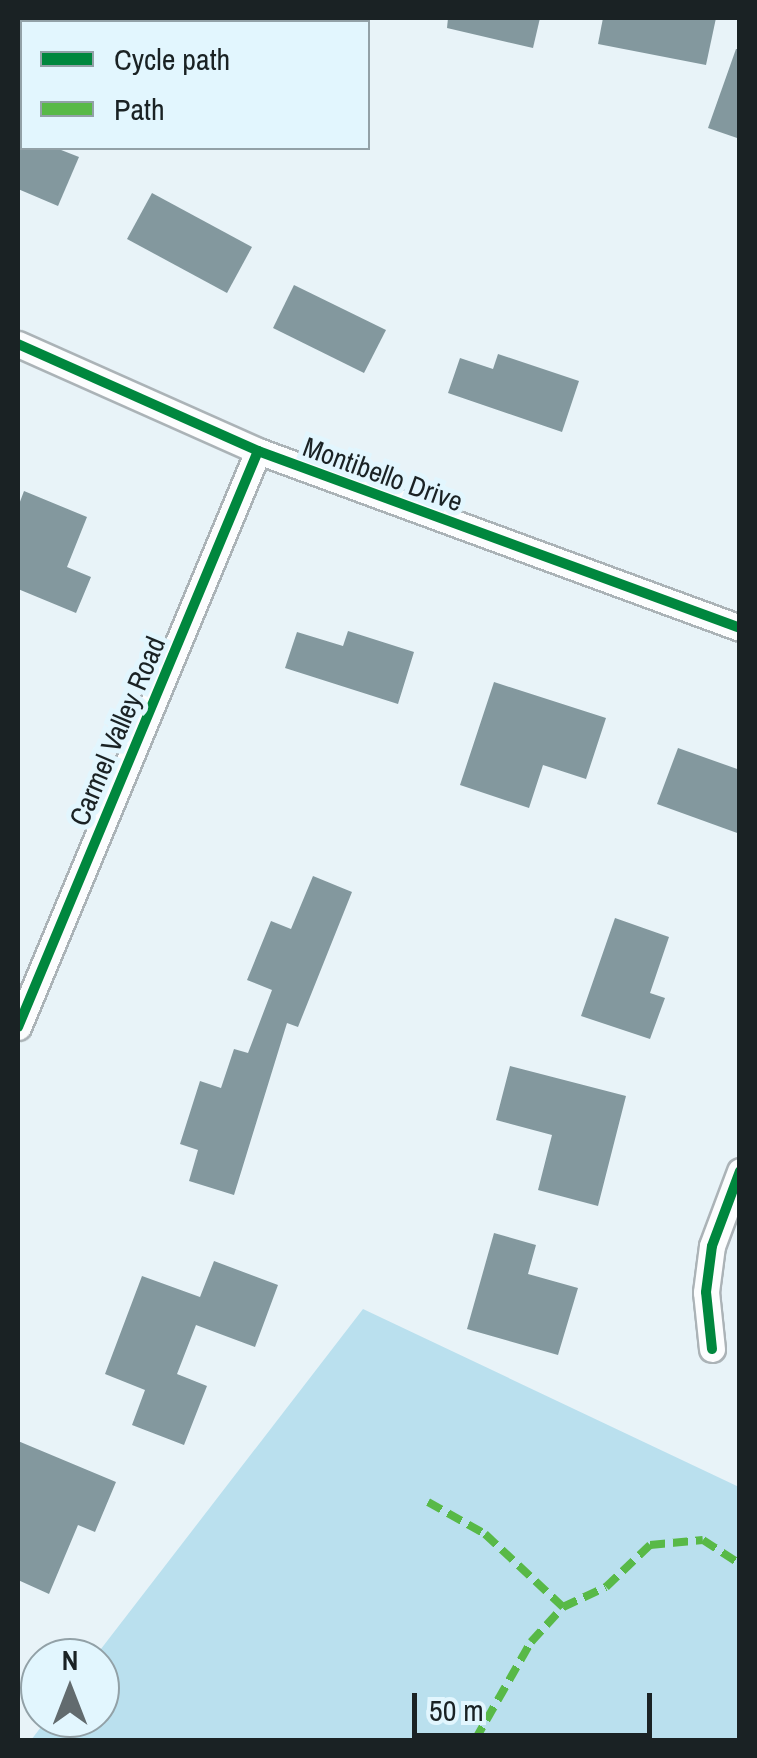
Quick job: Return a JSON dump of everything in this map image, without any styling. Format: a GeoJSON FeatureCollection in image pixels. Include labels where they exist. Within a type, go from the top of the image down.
{"type":"FeatureCollection","features":[{"type":"Feature","properties":{"kind":"street","name":"Montibello Drive"},"geometry":{"type":"LineString","coordinates":[[18,344],[258,451],[740,628]]}},
{"type":"Feature","properties":{"kind":"street","name":"Carmel Valley Road"},"geometry":{"type":"LineString","coordinates":[[18,1027],[258,451]]}},
{"type":"Feature","properties":{"kind":"street"},"geometry":{"type":"LineString","coordinates":[[712,1350],[706,1292],[712,1246],[740,1171]]}},
{"type":"Feature","properties":{"kind":"shaded area"},"geometry":{"type":"Polygon","coordinates":[[[363,1309],[739,1487],[739,1740],[31,1740],[120,1738],[120,1638],[109,1638],[363,1309]]]}},
{"type":"Feature","properties":{"kind":"building"},"geometry":{"type":"Polygon","coordinates":[[[448,18],[540,18],[533,48],[447,28],[448,18]]]}},
{"type":"Feature","properties":{"kind":"building"},"geometry":{"type":"Polygon","coordinates":[[[603,18],[716,18],[706,65],[598,44],[603,18]]]}},
{"type":"Feature","properties":{"kind":"building"},"geometry":{"type":"Polygon","coordinates":[[[736,49],[740,49],[740,139],[708,128],[736,49]]]}},
{"type":"Feature","properties":{"kind":"building"},"geometry":{"type":"Polygon","coordinates":[[[18,148],[61,150],[79,157],[58,206],[18,189],[18,148]]]}},
{"type":"Feature","properties":{"kind":"building"},"geometry":{"type":"Polygon","coordinates":[[[152,193],[252,247],[227,293],[127,239],[152,193]]]}},
{"type":"Feature","properties":{"kind":"building"},"geometry":{"type":"Polygon","coordinates":[[[294,285],[386,330],[364,373],[273,328],[294,285]]]}},
{"type":"Feature","properties":{"kind":"building"},"geometry":{"type":"Polygon","coordinates":[[[498,354],[579,381],[562,432],[448,393],[460,358],[493,369],[498,354]]]}},
{"type":"Feature","properties":{"kind":"building"},"geometry":{"type":"Polygon","coordinates":[[[24,491],[87,517],[67,567],[91,577],[76,613],[18,589],[18,507],[24,491]]]}},
{"type":"Feature","properties":{"kind":"building"},"geometry":{"type":"Polygon","coordinates":[[[348,631],[414,652],[398,704],[285,668],[297,632],[343,646],[348,631]]]}},
{"type":"Feature","properties":{"kind":"building"},"geometry":{"type":"Polygon","coordinates":[[[494,682],[606,718],[586,779],[543,765],[529,808],[460,785],[494,682]]]}},
{"type":"Feature","properties":{"kind":"building"},"geometry":{"type":"Polygon","coordinates":[[[678,748],[740,770],[740,834],[657,804],[678,748]]]}},
{"type":"Feature","properties":{"kind":"building"},"geometry":{"type":"Polygon","coordinates":[[[313,876],[352,892],[298,1027],[287,1023],[234,1195],[189,1181],[198,1150],[180,1144],[200,1081],[221,1088],[234,1049],[248,1053],[272,990],[247,980],[271,921],[291,929],[313,876]]]}},
{"type":"Feature","properties":{"kind":"building"},"geometry":{"type":"Polygon","coordinates":[[[615,918],[669,937],[650,993],[665,998],[650,1039],[581,1016],[615,918]]]}},
{"type":"Feature","properties":{"kind":"building"},"geometry":{"type":"Polygon","coordinates":[[[510,1066],[626,1096],[598,1206],[538,1190],[552,1135],[496,1120],[510,1066]]]}},
{"type":"Feature","properties":{"kind":"building"},"geometry":{"type":"Polygon","coordinates":[[[494,1233],[536,1245],[528,1274],[578,1288],[558,1355],[467,1329],[494,1233]]]}},
{"type":"Feature","properties":{"kind":"building"},"geometry":{"type":"Polygon","coordinates":[[[214,1261],[278,1285],[255,1347],[196,1325],[177,1374],[207,1386],[184,1445],[132,1425],[145,1390],[105,1374],[142,1276],[200,1297],[214,1261]]]}},
{"type":"Feature","properties":{"kind":"building"},"geometry":{"type":"Polygon","coordinates":[[[18,1441],[116,1482],[95,1532],[78,1525],[49,1594],[18,1580],[18,1441]]]}},
{"type":"Feature","properties":{"kind":"marked path"},"geometry":{"type":"LineString","coordinates":[[428,1502],[485,1534],[563,1607]]}},
{"type":"Feature","properties":{"kind":"marked path"},"geometry":{"type":"LineString","coordinates":[[475,1740],[531,1642],[563,1607],[606,1587],[650,1545],[703,1540],[740,1564]]}},
{"type":"Feature","properties":{"kind":"cycle path"},"geometry":{"type":"LineString","coordinates":[[18,344],[258,451],[740,628]]}},
{"type":"Feature","properties":{"kind":"cycle path"},"geometry":{"type":"LineString","coordinates":[[18,1027],[258,451]]}},
{"type":"Feature","properties":{"kind":"cycle path"},"geometry":{"type":"LineString","coordinates":[[712,1349],[706,1292],[712,1246],[740,1171]]}}]}
